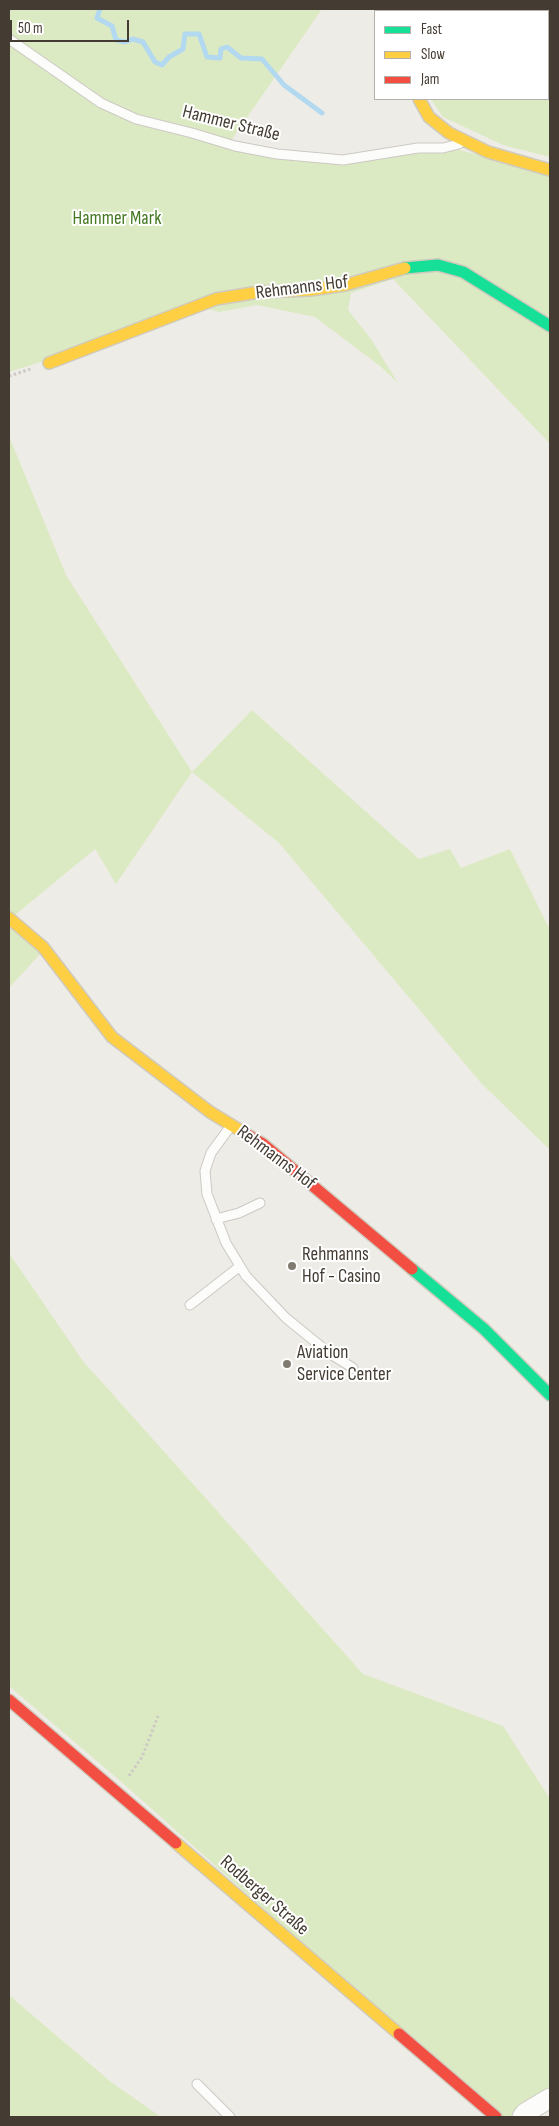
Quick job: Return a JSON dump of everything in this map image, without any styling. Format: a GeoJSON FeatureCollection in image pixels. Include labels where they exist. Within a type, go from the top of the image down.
{"type":"FeatureCollection","features":[{"type":"Feature","properties":{"kind":"street"},"geometry":{"type":"LineString","coordinates":[[420,100],[429,117],[439,126],[468,143],[488,152],[550,170]]}},
{"type":"Feature","properties":{"kind":"street","name":"Rehmanns Hof"},"geometry":{"type":"LineString","coordinates":[[48,363],[216,299],[259,292],[310,290],[345,285],[414,266],[438,265],[463,272],[550,326]]}},
{"type":"Feature","properties":{"kind":"street","name":"Rehmanns Hof"},"geometry":{"type":"LineString","coordinates":[[9,918],[43,947],[112,1038],[210,1112],[263,1144],[484,1329],[550,1395]]}},
{"type":"Feature","properties":{"kind":"street","name":"Rodberger Straße"},"geometry":{"type":"LineString","coordinates":[[9,1700],[496,2117]]}},
{"type":"Feature","properties":{"kind":"street"},"geometry":{"type":"LineString","coordinates":[[522,2117],[525,2113],[550,2098]]}},
{"type":"Feature","properties":{"kind":"lane","name":"Hammer Straße"},"geometry":{"type":"LineString","coordinates":[[9,39],[101,103],[136,119],[235,146],[277,154],[343,160],[418,148],[443,148],[468,143]]}},
{"type":"Feature","properties":{"kind":"lane"},"geometry":{"type":"LineString","coordinates":[[232,1125],[211,1153],[205,1171],[207,1194],[216,1219],[239,1267],[286,1318],[329,1353],[353,1368]]}},
{"type":"Feature","properties":{"kind":"lane"},"geometry":{"type":"LineString","coordinates":[[216,1219],[239,1213],[260,1204]]}},
{"type":"Feature","properties":{"kind":"lane"},"geometry":{"type":"LineString","coordinates":[[190,1305],[239,1267]]}},
{"type":"Feature","properties":{"kind":"lane"},"geometry":{"type":"LineString","coordinates":[[197,2084],[230,2117]]}},
{"type":"Feature","properties":{"kind":"path"},"geometry":{"type":"LineString","coordinates":[[118,1794],[142,1757],[158,1716]]}},
{"type":"Feature","properties":{"kind":"green space","name":"Hammer Mark"},"geometry":{"type":"Polygon","coordinates":[[[9,9],[322,9],[228,145],[280,157],[393,155],[453,148],[550,175],[550,444],[393,279],[351,293],[348,310],[371,339],[398,383],[380,366],[315,317],[257,305],[219,312],[191,304],[113,339],[9,372],[9,9]]]}},
{"type":"Feature","properties":{"kind":"green space"},"geometry":{"type":"Polygon","coordinates":[[[550,61],[550,157],[503,145],[443,117],[432,100],[549,100],[550,61]]]}},
{"type":"Feature","properties":{"kind":"green space"},"geometry":{"type":"Polygon","coordinates":[[[9,436],[66,575],[192,772],[116,884],[95,849],[9,920],[9,436]]]}},
{"type":"Feature","properties":{"kind":"green space"},"geometry":{"type":"Polygon","coordinates":[[[252,710],[419,859],[450,849],[461,868],[510,849],[550,930],[550,1150],[481,1083],[279,843],[192,772],[252,710]]]}},
{"type":"Feature","properties":{"kind":"green space"},"geometry":{"type":"Polygon","coordinates":[[[9,920],[43,951],[9,988],[9,920]]]}},
{"type":"Feature","properties":{"kind":"green space"},"geometry":{"type":"Polygon","coordinates":[[[9,1253],[83,1361],[363,1674],[503,1726],[550,1799],[550,2111],[537,2117],[497,2117],[126,1786],[9,1686],[9,1253]]]}},
{"type":"Feature","properties":{"kind":"green space"},"geometry":{"type":"Polygon","coordinates":[[[9,1995],[111,2082],[161,2117],[9,2117],[9,1995]]]}},
{"type":"Feature","properties":{"kind":"waterway"},"geometry":{"type":"LineString","coordinates":[[100,9],[97,18],[112,26],[116,40],[125,42],[133,39],[143,42],[155,62],[162,65],[169,57],[183,49],[185,34],[199,34],[207,57],[220,58],[221,49],[227,47],[241,58],[262,59],[284,85],[322,113]]}},
{"type":"Feature","properties":{"kind":"traffic: fast"},"geometry":{"type":"LineString","coordinates":[[405,268],[438,265],[463,272],[550,326]]}},
{"type":"Feature","properties":{"kind":"traffic: fast"},"geometry":{"type":"LineString","coordinates":[[412,1269],[484,1329],[550,1395]]}},
{"type":"Feature","properties":{"kind":"traffic: slow"},"geometry":{"type":"LineString","coordinates":[[420,100],[429,117],[449,133],[488,152],[550,170]]}},
{"type":"Feature","properties":{"kind":"traffic: slow"},"geometry":{"type":"LineString","coordinates":[[49,363],[216,299],[259,292],[310,290],[345,285],[405,268]]}},
{"type":"Feature","properties":{"kind":"traffic: slow"},"geometry":{"type":"LineString","coordinates":[[9,918],[43,947],[112,1037],[210,1112],[246,1134]]}},
{"type":"Feature","properties":{"kind":"traffic: slow"},"geometry":{"type":"LineString","coordinates":[[176,1843],[399,2034]]}},
{"type":"Feature","properties":{"kind":"traffic: jam"},"geometry":{"type":"LineString","coordinates":[[246,1134],[263,1144],[412,1269]]}},
{"type":"Feature","properties":{"kind":"traffic: jam"},"geometry":{"type":"LineString","coordinates":[[9,1700],[176,1843]]}},
{"type":"Feature","properties":{"kind":"traffic: jam"},"geometry":{"type":"LineString","coordinates":[[399,2034],[496,2117]]}},
{"type":"Feature","properties":{"kind":"place","name":"Rehmanns Hof - Casino"},"geometry":{"type":"Point","coordinates":[292,1266]}},
{"type":"Feature","properties":{"kind":"place","name":"Aviation Service Center"},"geometry":{"type":"Point","coordinates":[287,1364]}}]}
